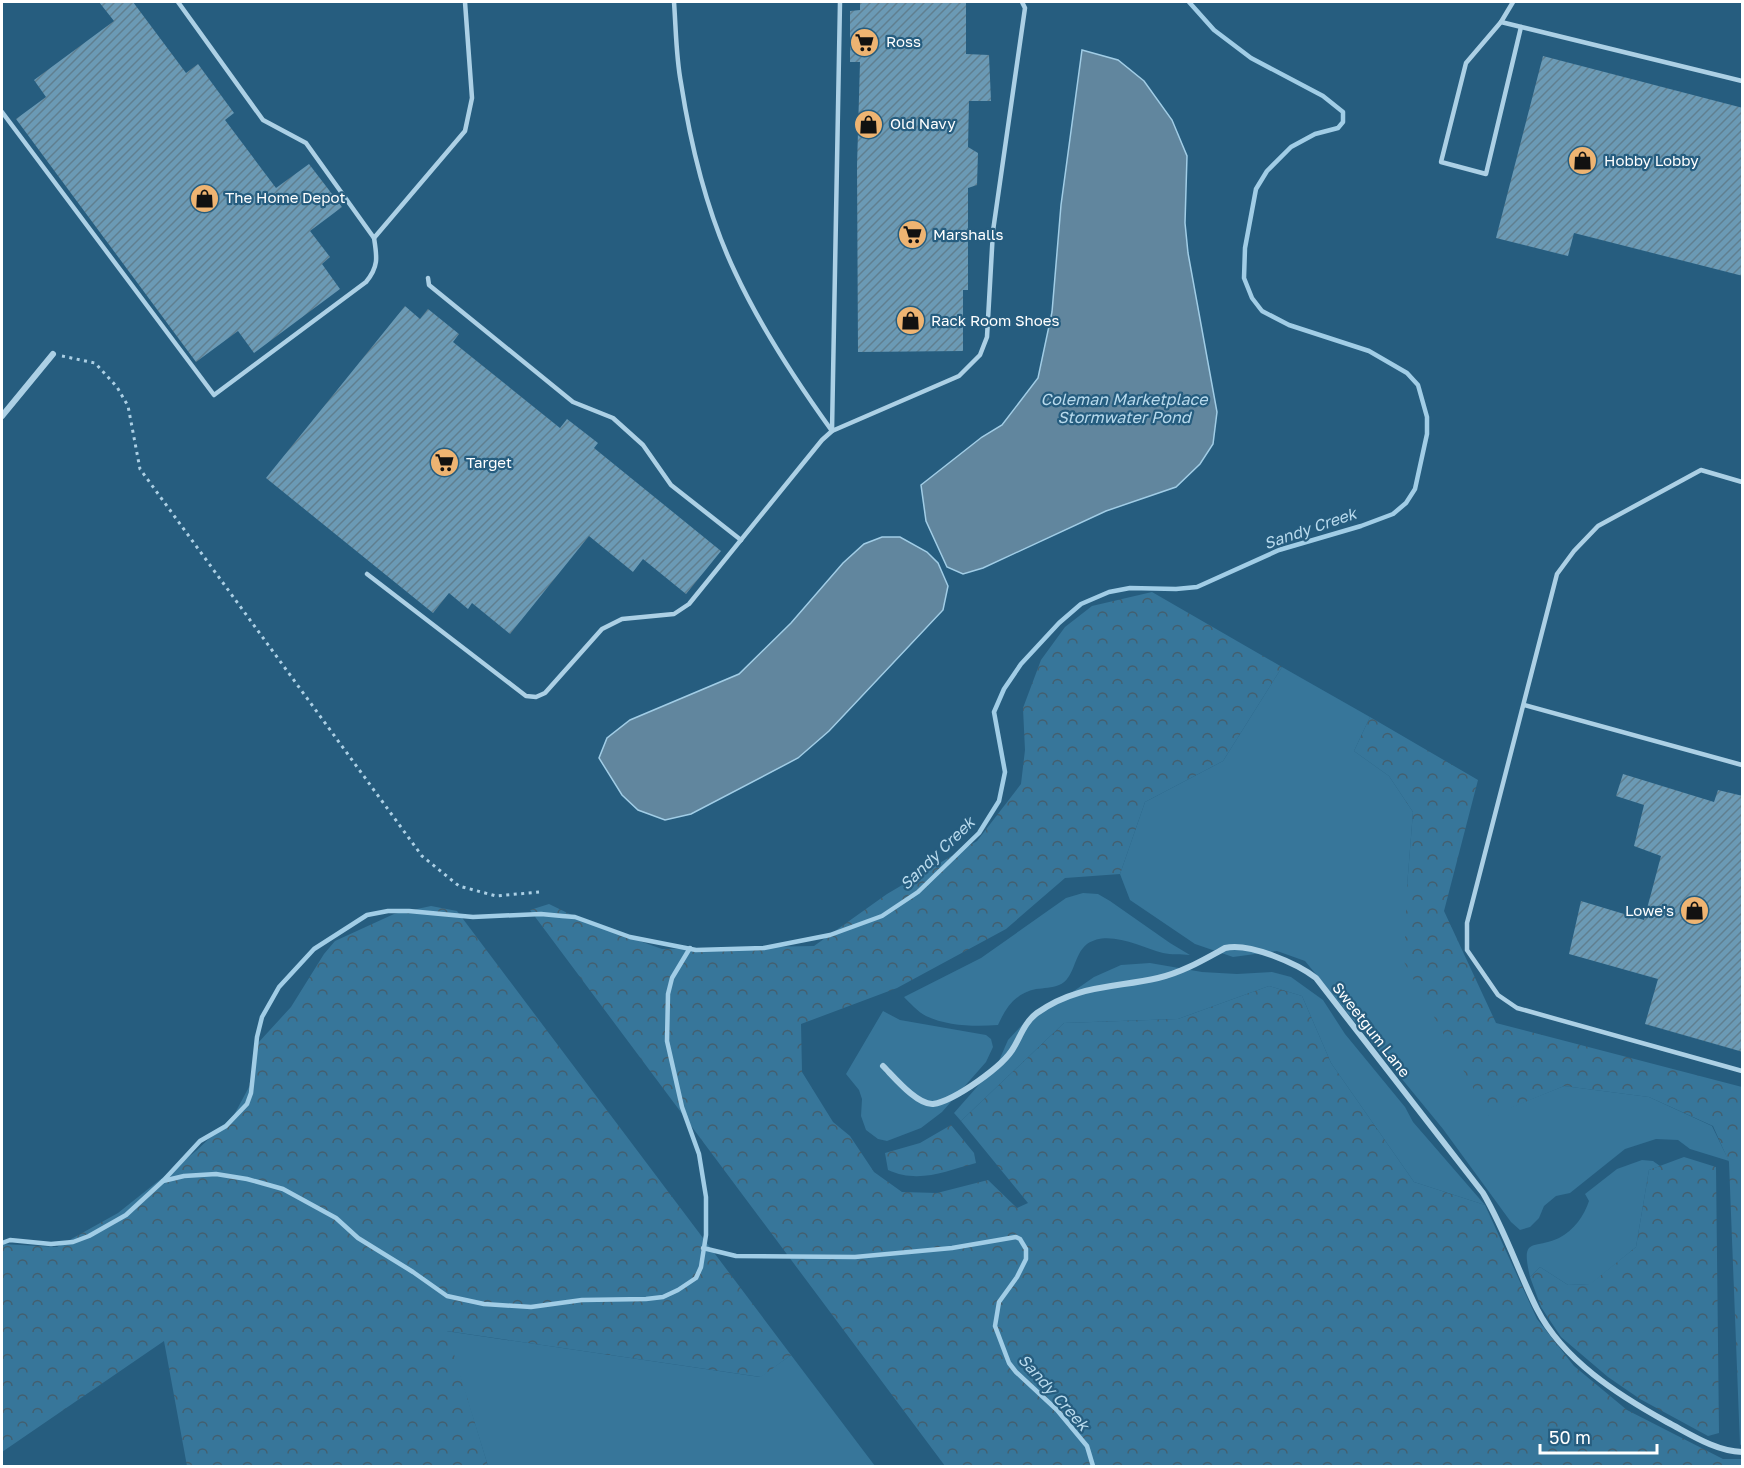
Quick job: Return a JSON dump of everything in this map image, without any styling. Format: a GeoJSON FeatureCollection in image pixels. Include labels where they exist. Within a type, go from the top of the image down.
{"type":"FeatureCollection","features":[{"type":"Feature","properties":{"kind":"street"},"geometry":{"type":"LineString","coordinates":[[2,416],[53,354]]}},
{"type":"Feature","properties":{"kind":"street","name":"Sweetgum Lane"},"geometry":{"type":"LineString","coordinates":[[883,1066],[916,1098],[934,1104],[954,1096],[994,1071],[1015,1047],[1026,1024],[1034,1014],[1072,993],[1181,972],[1233,946],[1261,953],[1305,969],[1316,978],[1484,1193],[1537,1310],[1563,1346],[1604,1382],[1651,1413],[1718,1447],[1743,1452]]}},
{"type":"Feature","properties":{"kind":"lane"},"geometry":{"type":"LineString","coordinates":[[2,112],[214,395],[366,282],[375,271],[377,258],[374,238],[306,143],[263,120],[178,2]]}},
{"type":"Feature","properties":{"kind":"lane"},"geometry":{"type":"LineString","coordinates":[[374,238],[465,132],[472,98],[465,2]]}},
{"type":"Feature","properties":{"kind":"lane"},"geometry":{"type":"LineString","coordinates":[[674,2],[680,81],[693,148],[711,209],[734,271],[754,310],[804,392],[832,431]]}},
{"type":"Feature","properties":{"kind":"lane"},"geometry":{"type":"LineString","coordinates":[[832,431],[840,2]]}},
{"type":"Feature","properties":{"kind":"lane"},"geometry":{"type":"LineString","coordinates":[[367,574],[526,696],[536,697],[545,693],[602,629],[622,619],[674,614],[689,604],[822,440],[832,431],[959,376],[980,355],[987,337],[993,231],[1024,8],[1022,2]]}},
{"type":"Feature","properties":{"kind":"lane"},"geometry":{"type":"LineString","coordinates":[[1514,2],[1501,22],[1466,63],[1441,162],[1486,174],[1521,27]]}},
{"type":"Feature","properties":{"kind":"lane"},"geometry":{"type":"LineString","coordinates":[[1501,22],[1743,81]]}},
{"type":"Feature","properties":{"kind":"lane"},"geometry":{"type":"LineString","coordinates":[[428,278],[429,285],[573,402],[613,418],[643,445],[671,485],[741,540]]}},
{"type":"Feature","properties":{"kind":"lane"},"geometry":{"type":"LineString","coordinates":[[1743,483],[1701,470],[1598,526],[1574,550],[1557,574],[1467,923],[1467,950],[1498,995],[1517,1008],[1743,1071]]}},
{"type":"Feature","properties":{"kind":"lane"},"geometry":{"type":"LineString","coordinates":[[1524,705],[1743,765]]}},
{"type":"Feature","properties":{"kind":"path"},"geometry":{"type":"LineString","coordinates":[[53,354],[95,363],[117,387],[128,406],[140,469],[422,856],[459,886],[496,896],[539,892]]}},
{"type":"Feature","properties":{"kind":"green space"},"geometry":{"type":"Polygon","coordinates":[[[1152,592],[1282,667],[1223,761],[1145,802],[1120,874],[1065,878],[1006,929],[897,988],[801,1024],[802,1072],[833,1122],[850,1136],[874,1172],[902,1192],[937,1193],[988,1180],[1017,1208],[1028,1203],[961,1121],[1064,1023],[1178,1019],[1269,986],[1302,996],[1331,1063],[1414,1182],[1485,1205],[1537,1319],[1574,1366],[1627,1410],[1723,1459],[1742,1459],[1742,1466],[945,1466],[530,910],[549,904],[586,922],[662,949],[814,946],[887,894],[977,841],[1021,784],[1025,750],[1023,708],[1041,660],[1065,627],[1092,606],[1152,592]]]}},
{"type":"Feature","properties":{"kind":"green space"},"geometry":{"type":"Polygon","coordinates":[[[1282,667],[1370,717],[1354,751],[1389,776],[1413,812],[1407,887],[1489,1116],[1564,1086],[1649,1097],[1712,1126],[1729,1161],[1690,1149],[1678,1140],[1656,1139],[1625,1149],[1570,1193],[1556,1196],[1544,1206],[1539,1218],[1530,1227],[1520,1230],[1511,1222],[1443,1129],[1305,961],[1277,951],[1233,957],[1195,944],[1130,900],[1120,874],[1145,802],[1223,761],[1282,667]]]}},
{"type":"Feature","properties":{"kind":"green space"},"geometry":{"type":"Polygon","coordinates":[[[1370,717],[1478,780],[1444,911],[1496,1023],[1742,1087],[1742,1444],[1740,1445],[1729,1162],[1713,1126],[1649,1097],[1564,1086],[1489,1117],[1404,962],[1413,812],[1389,776],[1354,751],[1370,717]]]}},
{"type":"Feature","properties":{"kind":"green space"},"geometry":{"type":"Polygon","coordinates":[[[1083,893],[1098,894],[1190,955],[1163,953],[1114,939],[1095,940],[1082,949],[1064,982],[1056,986],[1029,991],[1017,997],[1008,1007],[998,1025],[961,1025],[943,1022],[926,1016],[904,997],[981,958],[1066,898],[1083,893]]]}},
{"type":"Feature","properties":{"kind":"green space"},"geometry":{"type":"Polygon","coordinates":[[[431,906],[457,911],[791,1355],[761,1377],[447,1331],[488,1466],[187,1466],[164,1341],[2,1452],[2,1244],[57,1247],[118,1213],[196,1151],[234,1115],[249,1087],[258,1043],[291,1007],[324,954],[335,941],[394,914],[431,906]]]}},
{"type":"Feature","properties":{"kind":"green space"},"geometry":{"type":"Polygon","coordinates":[[[1150,963],[1202,972],[1237,974],[1272,972],[1291,977],[1323,1000],[1345,1034],[1405,1107],[1413,1122],[1485,1205],[1414,1182],[1331,1063],[1302,996],[1269,986],[1178,1019],[1064,1023],[961,1121],[954,1113],[998,1063],[1008,1040],[1022,1025],[1094,977],[1121,965],[1150,963]]]}},
{"type":"Feature","properties":{"kind":"green space"},"geometry":{"type":"Polygon","coordinates":[[[883,1011],[900,1020],[986,1035],[991,1039],[993,1047],[986,1062],[942,1112],[921,1128],[887,1141],[878,1139],[866,1130],[861,1116],[862,1099],[859,1090],[846,1074],[883,1011]]]}},
{"type":"Feature","properties":{"kind":"green space"},"geometry":{"type":"Polygon","coordinates":[[[951,1125],[974,1153],[976,1163],[921,1176],[899,1174],[888,1170],[885,1153],[920,1143],[951,1125]]]}},
{"type":"Feature","properties":{"kind":"green space"},"geometry":{"type":"Polygon","coordinates":[[[1684,1157],[1716,1167],[1719,1433],[1708,1436],[1640,1399],[1608,1377],[1561,1337],[1541,1307],[1530,1277],[1540,1267],[1568,1285],[1590,1284],[1636,1247],[1649,1170],[1684,1157]]]}},
{"type":"Feature","properties":{"kind":"green space"},"geometry":{"type":"Polygon","coordinates":[[[1642,1160],[1653,1161],[1660,1166],[1649,1170],[1636,1247],[1591,1284],[1568,1285],[1540,1267],[1530,1277],[1527,1264],[1528,1249],[1531,1246],[1559,1238],[1569,1231],[1587,1207],[1589,1201],[1585,1194],[1617,1169],[1642,1160]]]}},
{"type":"Feature","properties":{"kind":"green space"},"geometry":{"type":"Polygon","coordinates":[[[446,1331],[760,1377],[791,1355],[875,1466],[488,1466],[446,1331]]]}},
{"type":"Feature","properties":{"kind":"water","name":"Coleman Marketplace Stormwater Pond"},"geometry":{"type":"Polygon","coordinates":[[[1082,50],[1118,60],[1144,81],[1172,120],[1187,156],[1185,223],[1188,253],[1217,412],[1213,444],[1200,464],[1176,487],[1106,511],[983,568],[963,574],[947,567],[926,521],[921,485],[982,437],[1002,425],[1038,378],[1052,312],[1061,205],[1082,50]]]}},
{"type":"Feature","properties":{"kind":"water"},"geometry":{"type":"Polygon","coordinates":[[[882,537],[900,537],[927,552],[938,563],[948,586],[943,610],[829,731],[798,758],[691,814],[665,820],[638,810],[622,795],[599,758],[607,738],[630,720],[739,674],[791,623],[843,563],[864,544],[882,537]]]}},
{"type":"Feature","properties":{"kind":"building","name":"The Home Depot"},"geometry":{"type":"Polygon","coordinates":[[[99,2],[133,2],[186,73],[198,64],[234,113],[225,120],[276,188],[309,164],[342,207],[310,231],[330,257],[322,264],[340,289],[254,353],[238,331],[196,362],[16,119],[46,97],[34,80],[114,21],[99,2]]]}},
{"type":"Feature","properties":{"kind":"building"},"geometry":{"type":"Polygon","coordinates":[[[860,2],[966,2],[966,54],[989,55],[991,101],[969,101],[968,147],[978,153],[977,185],[968,188],[968,290],[963,290],[963,351],[858,352],[857,166],[860,62],[850,62],[850,11],[860,10],[860,2]]]}},
{"type":"Feature","properties":{"kind":"building"},"geometry":{"type":"Polygon","coordinates":[[[1543,56],[1743,108],[1743,276],[1574,233],[1568,256],[1496,238],[1543,56]]]}},
{"type":"Feature","properties":{"kind":"building","name":"Target"},"geometry":{"type":"Polygon","coordinates":[[[405,306],[420,319],[428,309],[459,334],[453,342],[560,428],[567,419],[598,443],[594,448],[721,551],[686,594],[643,559],[633,572],[589,536],[510,634],[472,603],[468,609],[449,593],[433,613],[266,478],[405,306]]]}},
{"type":"Feature","properties":{"kind":"building","name":"Lowe's"},"geometry":{"type":"Polygon","coordinates":[[[1623,774],[1714,802],[1718,790],[1743,796],[1743,1052],[1645,1024],[1658,979],[1569,954],[1581,901],[1644,920],[1661,856],[1634,846],[1644,805],[1616,796],[1623,774]]]}},
{"type":"Feature","properties":{"kind":"waterway","name":"Sandy Creek"},"geometry":{"type":"LineString","coordinates":[[2,1243],[10,1240],[51,1244],[73,1242],[89,1236],[126,1215],[163,1181],[200,1141],[226,1126],[247,1104],[251,1093],[257,1037],[262,1017],[279,987],[314,949],[367,915],[388,911],[409,911],[473,917],[541,914],[575,917],[630,937],[696,950],[764,948],[830,935],[882,916],[918,892],[979,833],[999,801],[1005,772],[994,712],[1004,689],[1021,664],[1059,623],[1081,604],[1109,592],[1130,588],[1197,587],[1279,550],[1361,526],[1393,514],[1406,503],[1415,489],[1427,434],[1427,417],[1418,385],[1407,373],[1369,351],[1289,325],[1262,311],[1252,298],[1244,278],[1245,248],[1256,189],[1267,171],[1291,147],[1315,134],[1338,128],[1343,122],[1343,112],[1323,96],[1251,58],[1214,30],[1189,2]]}},
{"type":"Feature","properties":{"kind":"waterway"},"geometry":{"type":"LineString","coordinates":[[163,1181],[184,1176],[216,1174],[247,1179],[283,1189],[336,1218],[358,1238],[447,1296],[484,1304],[531,1307],[582,1300],[663,1297],[696,1278],[701,1267],[706,1235],[706,1197],[699,1154],[682,1107],[667,1041],[668,994],[672,978],[690,948]]}},
{"type":"Feature","properties":{"kind":"waterway","name":"Sandy Creek"},"geometry":{"type":"LineString","coordinates":[[703,1248],[736,1256],[855,1257],[952,1248],[1016,1237],[1020,1239],[1026,1249],[1026,1259],[1017,1277],[999,1302],[995,1326],[1009,1363],[1057,1410],[1087,1446],[1093,1466]]}},
{"type":"Feature","properties":{"kind":"place","name":"Ross"},"geometry":{"type":"Point","coordinates":[865,42]}},
{"type":"Feature","properties":{"kind":"place","name":"Old Navy"},"geometry":{"type":"Point","coordinates":[869,124]}},
{"type":"Feature","properties":{"kind":"place","name":"Hobby Lobby"},"geometry":{"type":"Point","coordinates":[1583,161]}},
{"type":"Feature","properties":{"kind":"place","name":"The Home Depot"},"geometry":{"type":"Point","coordinates":[204,198]}},
{"type":"Feature","properties":{"kind":"place","name":"Marshalls"},"geometry":{"type":"Point","coordinates":[912,235]}},
{"type":"Feature","properties":{"kind":"place","name":"Rack Room Shoes"},"geometry":{"type":"Point","coordinates":[910,321]}},
{"type":"Feature","properties":{"kind":"place","name":"Target"},"geometry":{"type":"Point","coordinates":[445,463]}},
{"type":"Feature","properties":{"kind":"place","name":"Lowe's"},"geometry":{"type":"Point","coordinates":[1695,911]}}]}
